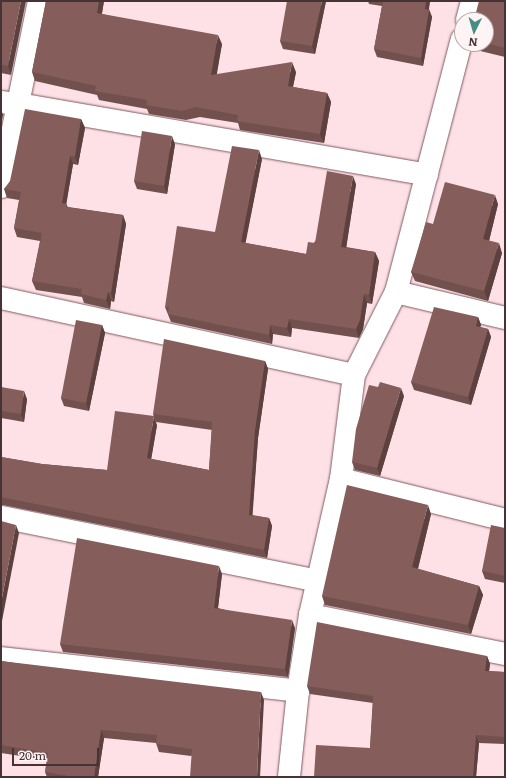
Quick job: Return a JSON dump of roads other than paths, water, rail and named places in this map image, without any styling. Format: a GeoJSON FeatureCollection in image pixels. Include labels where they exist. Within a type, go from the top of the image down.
{"type":"FeatureCollection","features":[{"type":"Feature","properties":{"kind":"street"},"geometry":{"type":"LineString","coordinates":[[1,187],[9,103],[39,1]]}},
{"type":"Feature","properties":{"kind":"street"},"geometry":{"type":"LineString","coordinates":[[469,12],[472,1]]}},
{"type":"Feature","properties":{"kind":"street"},"geometry":{"type":"LineString","coordinates":[[289,777],[298,691],[310,615],[341,479],[354,375],[396,292],[459,52]]}},
{"type":"Feature","properties":{"kind":"street"},"geometry":{"type":"LineString","coordinates":[[9,103],[427,175]]}},
{"type":"Feature","properties":{"kind":"street"},"geometry":{"type":"LineString","coordinates":[[396,292],[505,318]]}},
{"type":"Feature","properties":{"kind":"street"},"geometry":{"type":"LineString","coordinates":[[1,298],[354,375]]}},
{"type":"Feature","properties":{"kind":"street"},"geometry":{"type":"LineString","coordinates":[[341,479],[505,520]]}},
{"type":"Feature","properties":{"kind":"street"},"geometry":{"type":"LineString","coordinates":[[1,517],[318,581]]}},
{"type":"Feature","properties":{"kind":"street"},"geometry":{"type":"LineString","coordinates":[[310,615],[505,654]]}},
{"type":"Feature","properties":{"kind":"street"},"geometry":{"type":"LineString","coordinates":[[1,658],[298,691]]}}]}
